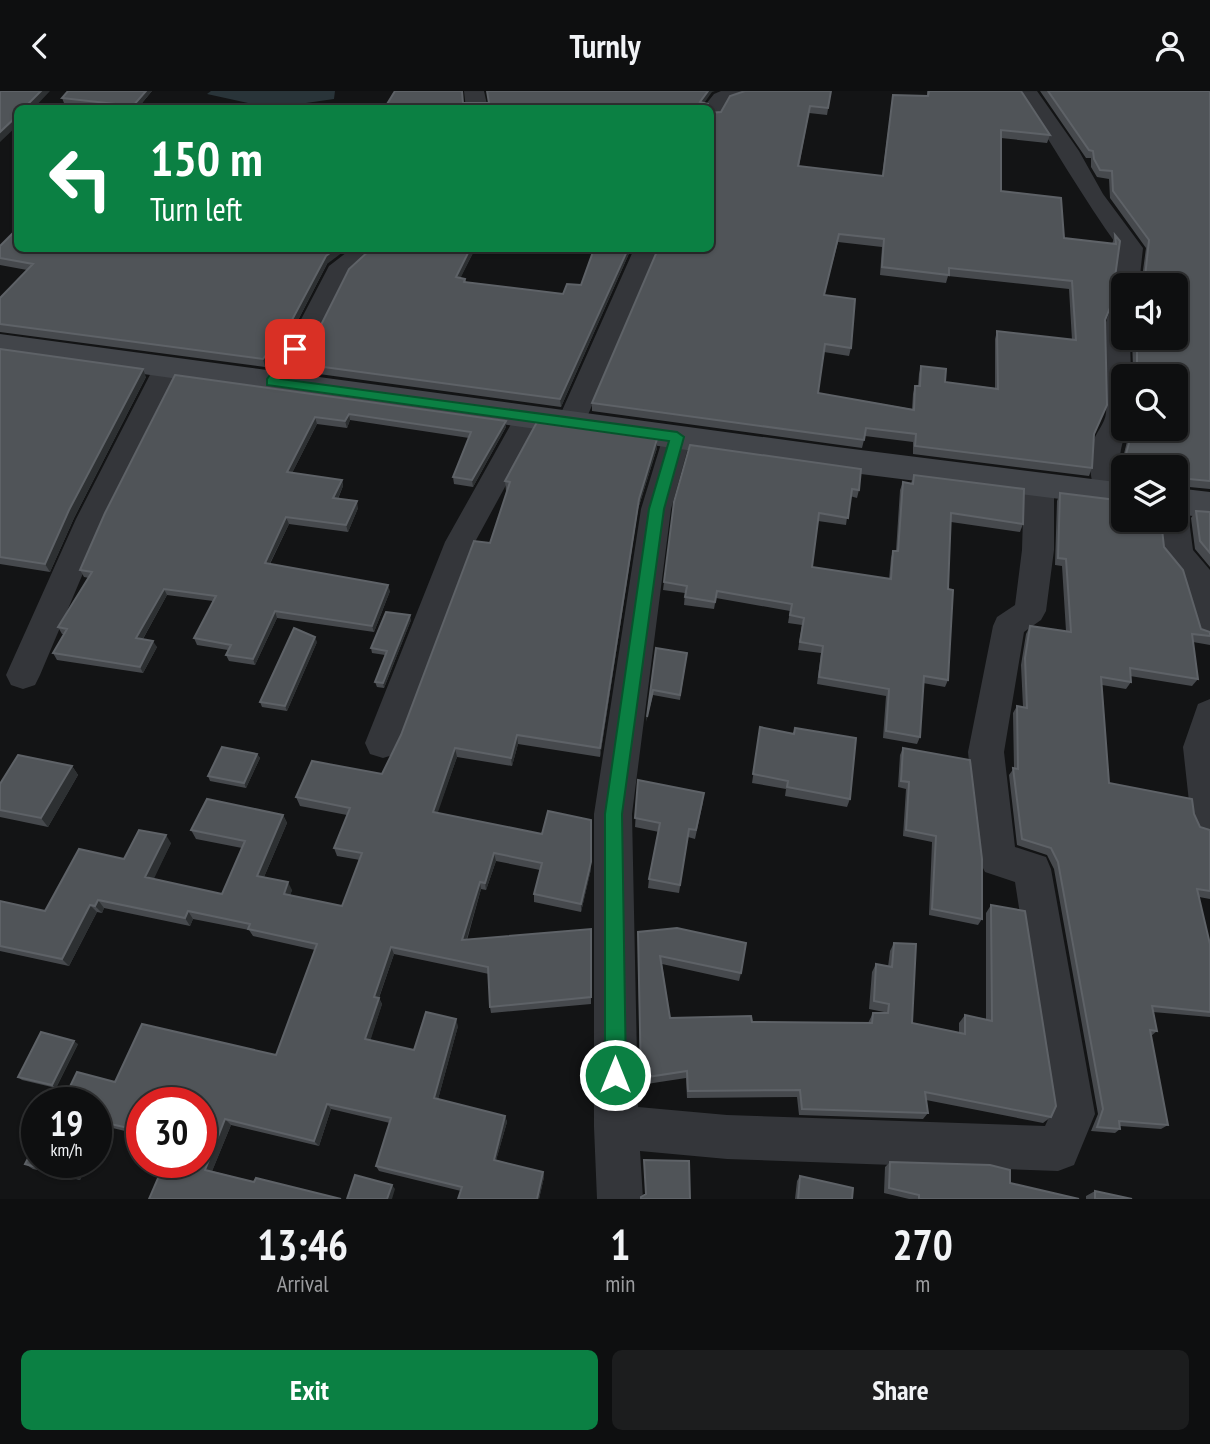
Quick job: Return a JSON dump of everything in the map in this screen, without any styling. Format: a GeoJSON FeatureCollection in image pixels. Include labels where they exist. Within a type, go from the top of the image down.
{"type":"FeatureCollection","features":[{"type":"Feature","properties":{"kind":"street"},"geometry":{"type":"LineString","coordinates":[[714,108],[721,98],[740,91]]}},
{"type":"Feature","properties":{"kind":"street"},"geometry":{"type":"LineString","coordinates":[[1027,91],[1068,151],[1091,195],[1131,248],[1128,273]]}},
{"type":"Feature","properties":{"kind":"street"},"geometry":{"type":"LineString","coordinates":[[272,382],[308,331],[338,271],[361,252]]}},
{"type":"Feature","properties":{"kind":"street"},"geometry":{"type":"LineString","coordinates":[[571,422],[645,252]]}},
{"type":"Feature","properties":{"kind":"street"},"geometry":{"type":"LineString","coordinates":[[0,344],[1111,493]]}},
{"type":"Feature","properties":{"kind":"street"},"geometry":{"type":"LineString","coordinates":[[1111,480],[1105,467],[1107,442],[1120,415],[1115,350]]}},
{"type":"Feature","properties":{"kind":"street"},"geometry":{"type":"LineString","coordinates":[[23,675],[62,579],[132,431],[168,367]]}},
{"type":"Feature","properties":{"kind":"street"},"geometry":{"type":"LineString","coordinates":[[383,743],[460,543],[529,417]]}},
{"type":"Feature","properties":{"kind":"street"},"geometry":{"type":"LineString","coordinates":[[620,1199],[616,1127],[613,814],[656,509],[677,437]]}},
{"type":"Feature","properties":{"kind":"street"},"geometry":{"type":"LineString","coordinates":[[616,1127],[727,1137],[1058,1149],[1073,1114],[1032,869],[998,860],[986,752],[1009,626],[1030,611],[1038,550],[1039,484]]}},
{"type":"Feature","properties":{"kind":"street"},"geometry":{"type":"LineString","coordinates":[[1188,502],[1210,505]]}},
{"type":"Feature","properties":{"kind":"street"},"geometry":{"type":"LineString","coordinates":[[1175,532],[1178,554],[1195,571],[1210,627]]}},
{"type":"Feature","properties":{"kind":"street"},"geometry":{"type":"LineString","coordinates":[[1210,714],[1200,747],[1210,820]]}},
{"type":"Feature","properties":{"kind":"shaded area"},"geometry":{"type":"Polygon","coordinates":[[[211,91],[335,91],[334,99],[292,105],[257,105],[207,94],[211,91]]]}},
{"type":"Feature","properties":{"kind":"building"},"geometry":{"type":"Polygon","coordinates":[[[0,91],[41,91],[27,105],[14,105],[14,119],[0,132],[0,91]]]}},
{"type":"Feature","properties":{"kind":"building"},"geometry":{"type":"Polygon","coordinates":[[[68,91],[146,91],[134,105],[62,98],[68,91]]]}},
{"type":"Feature","properties":{"kind":"building"},"geometry":{"type":"Polygon","coordinates":[[[395,91],[462,91],[463,103],[489,103],[487,91],[708,91],[700,102],[708,105],[386,105],[395,91]]]}},
{"type":"Feature","properties":{"kind":"building"},"geometry":{"type":"Polygon","coordinates":[[[745,91],[831,91],[828,108],[810,106],[798,166],[883,176],[893,95],[928,96],[929,91],[1021,91],[1050,135],[1001,130],[1001,191],[1061,198],[1064,238],[1116,244],[1115,235],[1120,241],[1116,273],[1111,273],[1111,305],[1105,320],[1107,405],[1094,434],[1092,468],[915,446],[916,434],[866,428],[864,440],[592,403],[657,252],[714,252],[714,113],[721,112],[730,96],[745,91]],[[839,234],[824,295],[855,299],[851,348],[825,344],[818,393],[914,410],[915,386],[920,386],[921,366],[946,369],[945,382],[998,389],[997,331],[1076,340],[1072,281],[949,268],[949,275],[882,267],[884,239],[839,234]]]}},
{"type":"Feature","properties":{"kind":"building"},"geometry":{"type":"Polygon","coordinates":[[[1048,91],[1210,91],[1210,481],[1188,479],[1188,455],[1126,455],[1130,441],[1188,441],[1188,364],[1137,364],[1137,350],[1188,350],[1188,273],[1145,273],[1149,240],[1113,191],[1112,171],[1100,170],[1093,151],[1089,150],[1048,91]]]}},
{"type":"Feature","properties":{"kind":"building"},"geometry":{"type":"Polygon","coordinates":[[[14,232],[14,252],[331,252],[326,256],[292,320],[263,359],[0,324],[0,298],[33,264],[0,258],[0,246],[14,232]]]}},
{"type":"Feature","properties":{"kind":"building"},"geometry":{"type":"Polygon","coordinates":[[[368,252],[468,252],[456,277],[465,279],[464,282],[563,294],[567,284],[581,285],[593,252],[627,252],[560,399],[294,363],[321,325],[349,269],[368,252]]]}},
{"type":"Feature","properties":{"kind":"building"},"geometry":{"type":"Polygon","coordinates":[[[0,349],[143,369],[69,510],[45,564],[0,557],[0,349]]]}},
{"type":"Feature","properties":{"kind":"building"},"geometry":{"type":"Polygon","coordinates":[[[175,375],[506,421],[472,480],[453,477],[471,432],[349,414],[345,421],[315,417],[287,472],[342,480],[333,498],[357,501],[346,525],[286,517],[265,563],[388,585],[372,626],[275,611],[253,659],[226,655],[231,645],[194,638],[216,596],[164,589],[136,638],[153,641],[140,667],[53,653],[67,629],[58,627],[92,572],[80,570],[105,513],[175,375]]]}},
{"type":"Feature","properties":{"kind":"building"},"geometry":{"type":"Polygon","coordinates":[[[537,422],[657,439],[639,499],[600,748],[517,735],[511,758],[455,748],[433,812],[542,834],[548,811],[591,820],[591,862],[581,904],[534,894],[542,863],[494,853],[485,883],[480,882],[462,940],[591,929],[591,997],[490,1007],[488,967],[391,947],[374,997],[379,998],[365,1039],[414,1050],[426,1012],[456,1019],[434,1098],[505,1116],[494,1160],[543,1172],[537,1199],[458,1199],[462,1187],[376,1166],[391,1118],[327,1104],[314,1141],[225,1119],[217,1139],[217,1087],[126,1087],[126,1127],[112,1124],[112,1087],[70,1087],[77,1072],[115,1082],[142,1024],[276,1055],[317,944],[248,929],[250,924],[188,911],[185,918],[98,900],[95,906],[90,905],[62,959],[0,946],[0,901],[45,911],[79,849],[124,859],[139,830],[166,835],[145,877],[222,894],[245,841],[191,830],[207,799],[283,815],[257,876],[288,882],[284,894],[342,906],[362,853],[334,848],[350,808],[296,797],[312,761],[382,774],[401,735],[474,541],[490,543],[510,482],[505,481],[537,422]]]}},
{"type":"Feature","properties":{"kind":"building"},"geometry":{"type":"Polygon","coordinates":[[[690,445],[861,469],[859,490],[852,489],[848,518],[819,513],[812,567],[891,579],[893,551],[898,551],[903,482],[913,484],[914,475],[1024,489],[1023,524],[951,513],[948,589],[953,590],[948,680],[924,676],[920,737],[886,731],[889,689],[819,677],[823,646],[800,642],[804,618],[790,615],[792,604],[717,591],[715,602],[685,597],[687,586],[664,582],[674,502],[690,445]]]}},
{"type":"Feature","properties":{"kind":"building"},"geometry":{"type":"Polygon","coordinates":[[[1060,493],[1111,499],[1111,532],[1162,532],[1164,547],[1183,570],[1201,629],[1210,632],[1210,636],[1192,634],[1198,679],[1130,668],[1131,682],[1101,677],[1109,783],[1192,799],[1194,814],[1200,827],[1210,830],[1210,891],[1197,889],[1210,944],[1210,1012],[1152,1006],[1157,1031],[1150,1030],[1168,1125],[1119,1121],[1120,1129],[1097,1127],[1103,1109],[1058,862],[1051,848],[1022,839],[1013,768],[1018,769],[1017,706],[1027,708],[1025,658],[1030,626],[1071,632],[1066,559],[1058,558],[1060,493]]]}},
{"type":"Feature","properties":{"kind":"building"},"geometry":{"type":"Polygon","coordinates":[[[1196,511],[1210,512],[1210,553],[1200,541],[1196,511]]]}},
{"type":"Feature","properties":{"kind":"building"},"geometry":{"type":"Polygon","coordinates":[[[386,612],[410,615],[383,683],[375,682],[387,651],[371,648],[386,612]]]}},
{"type":"Feature","properties":{"kind":"building"},"geometry":{"type":"Polygon","coordinates":[[[294,628],[315,637],[285,706],[260,702],[294,628]]]}},
{"type":"Feature","properties":{"kind":"building"},"geometry":{"type":"Polygon","coordinates":[[[656,648],[687,653],[680,695],[653,690],[647,717],[656,648]]]}},
{"type":"Feature","properties":{"kind":"building"},"geometry":{"type":"Polygon","coordinates":[[[760,727],[794,734],[795,728],[856,738],[850,799],[787,787],[788,781],[753,774],[760,727]]]}},
{"type":"Feature","properties":{"kind":"building"},"geometry":{"type":"Polygon","coordinates":[[[222,747],[257,754],[244,783],[208,776],[222,747]]]}},
{"type":"Feature","properties":{"kind":"building"},"geometry":{"type":"Polygon","coordinates":[[[903,748],[970,760],[982,859],[982,919],[932,909],[936,836],[906,830],[909,782],[901,781],[903,748]]]}},
{"type":"Feature","properties":{"kind":"building"},"geometry":{"type":"Polygon","coordinates":[[[18,755],[72,766],[41,818],[0,810],[0,784],[18,755]]]}},
{"type":"Feature","properties":{"kind":"building"},"geometry":{"type":"Polygon","coordinates":[[[638,780],[704,793],[696,830],[689,829],[680,885],[649,879],[660,823],[635,818],[638,780]]]}},
{"type":"Feature","properties":{"kind":"building"},"geometry":{"type":"Polygon","coordinates":[[[991,905],[1025,911],[1056,1106],[1051,1117],[925,1092],[928,1113],[802,1109],[800,1090],[688,1091],[687,1071],[641,1078],[638,932],[677,928],[746,943],[741,973],[660,956],[670,1018],[751,1016],[752,1022],[872,1023],[873,1013],[888,1013],[889,1004],[874,1001],[876,964],[892,967],[894,943],[916,944],[912,1023],[965,1034],[965,1015],[992,1021],[991,905]]]}},
{"type":"Feature","properties":{"kind":"building"},"geometry":{"type":"Polygon","coordinates":[[[41,1032],[74,1041],[52,1085],[18,1077],[41,1032]]]}},
{"type":"Feature","properties":{"kind":"building"},"geometry":{"type":"Polygon","coordinates":[[[644,1160],[689,1161],[690,1199],[641,1199],[646,1194],[644,1160]]]}},
{"type":"Feature","properties":{"kind":"building"},"geometry":{"type":"Polygon","coordinates":[[[890,1162],[990,1165],[1010,1170],[1010,1183],[1079,1199],[919,1199],[919,1195],[889,1188],[890,1162]]]}},
{"type":"Feature","properties":{"kind":"building"},"geometry":{"type":"Polygon","coordinates":[[[217,1173],[254,1182],[256,1178],[341,1199],[149,1199],[158,1178],[217,1178],[217,1173]]]}},
{"type":"Feature","properties":{"kind":"building"},"geometry":{"type":"Polygon","coordinates":[[[355,1175],[392,1185],[387,1199],[347,1199],[355,1175]]]}},
{"type":"Feature","properties":{"kind":"building"},"geometry":{"type":"Polygon","coordinates":[[[800,1176],[853,1188],[852,1199],[798,1199],[800,1176]]]}},
{"type":"Feature","properties":{"kind":"building"},"geometry":{"type":"Polygon","coordinates":[[[1095,1191],[1132,1199],[1095,1199],[1095,1191]]]}},
{"type":"Feature","properties":{"kind":"route"},"geometry":{"type":"LineString","coordinates":[[295,349],[272,382],[677,437],[656,509],[641,631],[613,814],[615,1075]]}}]}
